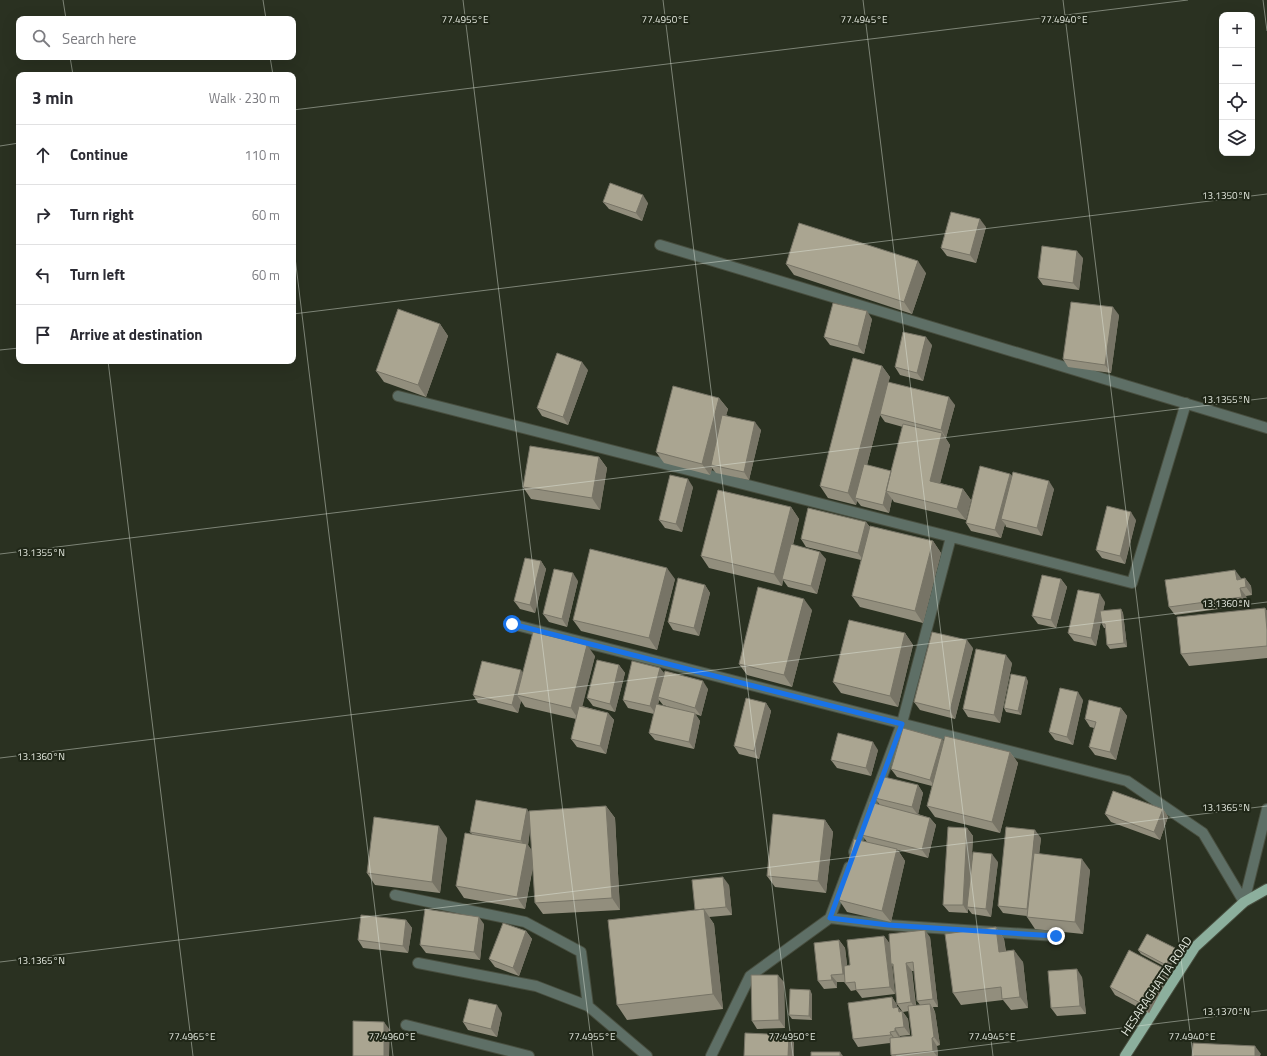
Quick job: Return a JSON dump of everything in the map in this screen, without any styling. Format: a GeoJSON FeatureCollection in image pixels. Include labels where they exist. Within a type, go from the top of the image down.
{"type":"FeatureCollection","features":[{"type":"Feature","properties":{"kind":"main road","name":"HESARAGHATTA ROAD"},"geometry":{"type":"LineString","coordinates":[[1125,1056],[1195,947],[1244,902],[1267,889]]}},
{"type":"Feature","properties":{"kind":"street"},"geometry":{"type":"LineString","coordinates":[[660,245],[1267,428]]}},
{"type":"Feature","properties":{"kind":"street"},"geometry":{"type":"LineString","coordinates":[[398,396],[1132,583],[1186,403]]}},
{"type":"Feature","properties":{"kind":"street"},"geometry":{"type":"LineString","coordinates":[[711,1056],[750,976],[830,918],[902,724],[951,537]]}},
{"type":"Feature","properties":{"kind":"street"},"geometry":{"type":"LineString","coordinates":[[512,624],[1127,781],[1203,833],[1244,902]]}},
{"type":"Feature","properties":{"kind":"street"},"geometry":{"type":"LineString","coordinates":[[1244,902],[1267,809]]}},
{"type":"Feature","properties":{"kind":"street"},"geometry":{"type":"LineString","coordinates":[[395,895],[525,922],[581,952],[588,1006]]}},
{"type":"Feature","properties":{"kind":"street"},"geometry":{"type":"LineString","coordinates":[[830,918],[888,925],[1056,936]]}},
{"type":"Feature","properties":{"kind":"street"},"geometry":{"type":"LineString","coordinates":[[418,963],[536,986],[588,1006],[647,1056]]}},
{"type":"Feature","properties":{"kind":"street"},"geometry":{"type":"LineString","coordinates":[[406,1025],[528,1056]]}},
{"type":"Feature","properties":{"kind":"building"},"geometry":{"type":"Polygon","coordinates":[[[610,183],[643,195],[636,213],[603,202],[610,183]]]}},
{"type":"Feature","properties":{"kind":"building"},"geometry":{"type":"Polygon","coordinates":[[[951,212],[980,219],[970,255],[941,248],[951,212]]]}},
{"type":"Feature","properties":{"kind":"building"},"geometry":{"type":"Polygon","coordinates":[[[799,223],[918,261],[904,302],[786,264],[799,223]]]}},
{"type":"Feature","properties":{"kind":"building"},"geometry":{"type":"Polygon","coordinates":[[[1042,246],[1077,251],[1073,283],[1038,278],[1042,246]]]}},
{"type":"Feature","properties":{"kind":"building"},"geometry":{"type":"Polygon","coordinates":[[[1071,302],[1113,307],[1105,365],[1063,359],[1071,302]]]}},
{"type":"Feature","properties":{"kind":"building"},"geometry":{"type":"Polygon","coordinates":[[[833,303],[867,311],[858,346],[824,337],[833,303]]]}},
{"type":"Feature","properties":{"kind":"building"},"geometry":{"type":"Polygon","coordinates":[[[398,309],[440,324],[418,385],[376,371],[398,309]]]}},
{"type":"Feature","properties":{"kind":"building"},"geometry":{"type":"Polygon","coordinates":[[[903,332],[926,337],[917,373],[895,367],[903,332]]]}},
{"type":"Feature","properties":{"kind":"building"},"geometry":{"type":"Polygon","coordinates":[[[557,353],[582,362],[563,417],[537,408],[557,353]]]}},
{"type":"Feature","properties":{"kind":"building"},"geometry":{"type":"Polygon","coordinates":[[[853,358],[882,366],[848,493],[820,486],[853,358]]]}},
{"type":"Feature","properties":{"kind":"building"},"geometry":{"type":"Polygon","coordinates":[[[888,382],[949,397],[941,430],[880,414],[888,382]]]}},
{"type":"Feature","properties":{"kind":"building"},"geometry":{"type":"Polygon","coordinates":[[[673,386],[719,398],[702,464],[656,452],[673,386]]]}},
{"type":"Feature","properties":{"kind":"building"},"geometry":{"type":"Polygon","coordinates":[[[722,415],[755,422],[744,472],[711,465],[722,415]]]}},
{"type":"Feature","properties":{"kind":"building"},"geometry":{"type":"Polygon","coordinates":[[[903,424],[942,433],[930,481],[963,489],[957,509],[886,491],[903,424]]]}},
{"type":"Feature","properties":{"kind":"building"},"geometry":{"type":"Polygon","coordinates":[[[530,446],[599,457],[592,498],[523,487],[530,446]]]}},
{"type":"Feature","properties":{"kind":"building"},"geometry":{"type":"Polygon","coordinates":[[[864,464],[891,471],[883,505],[855,498],[864,464]]]}},
{"type":"Feature","properties":{"kind":"building"},"geometry":{"type":"Polygon","coordinates":[[[980,466],[1010,474],[995,530],[966,523],[980,466]]]}},
{"type":"Feature","properties":{"kind":"building"},"geometry":{"type":"Polygon","coordinates":[[[1013,472],[1049,481],[1037,528],[1001,519],[1013,472]]]}},
{"type":"Feature","properties":{"kind":"building"},"geometry":{"type":"Polygon","coordinates":[[[670,475],[688,479],[676,524],[659,520],[670,475]]]}},
{"type":"Feature","properties":{"kind":"building"},"geometry":{"type":"Polygon","coordinates":[[[718,490],[791,507],[774,574],[701,556],[718,490]]]}},
{"type":"Feature","properties":{"kind":"building"},"geometry":{"type":"Polygon","coordinates":[[[1107,506],[1131,512],[1120,556],[1096,550],[1107,506]]]}},
{"type":"Feature","properties":{"kind":"building"},"geometry":{"type":"Polygon","coordinates":[[[808,508],[866,522],[858,553],[801,539],[808,508]]]}},
{"type":"Feature","properties":{"kind":"building"},"geometry":{"type":"Polygon","coordinates":[[[870,526],[933,541],[915,611],[852,596],[870,526]]]}},
{"type":"Feature","properties":{"kind":"building"},"geometry":{"type":"Polygon","coordinates":[[[791,544],[820,552],[811,586],[782,579],[791,544]]]}},
{"type":"Feature","properties":{"kind":"building"},"geometry":{"type":"Polygon","coordinates":[[[590,549],[667,568],[649,638],[573,620],[590,549]]]}},
{"type":"Feature","properties":{"kind":"building"},"geometry":{"type":"Polygon","coordinates":[[[525,558],[541,561],[530,605],[514,601],[525,558]]]}},
{"type":"Feature","properties":{"kind":"building"},"geometry":{"type":"Polygon","coordinates":[[[554,569],[573,573],[562,619],[543,614],[554,569]]]}},
{"type":"Feature","properties":{"kind":"building"},"geometry":{"type":"Polygon","coordinates":[[[1235,570],[1237,580],[1245,578],[1246,587],[1240,588],[1242,597],[1169,607],[1165,580],[1235,570]]]}},
{"type":"Feature","properties":{"kind":"building"},"geometry":{"type":"Polygon","coordinates":[[[1042,575],[1061,579],[1051,620],[1032,616],[1042,575]]]}},
{"type":"Feature","properties":{"kind":"building"},"geometry":{"type":"Polygon","coordinates":[[[678,578],[705,585],[694,628],[668,622],[678,578]]]}},
{"type":"Feature","properties":{"kind":"building"},"geometry":{"type":"Polygon","coordinates":[[[758,587],[804,599],[784,675],[739,664],[758,587]]]}},
{"type":"Feature","properties":{"kind":"building"},"geometry":{"type":"Polygon","coordinates":[[[1078,590],[1100,594],[1091,638],[1068,633],[1078,590]]]}},
{"type":"Feature","properties":{"kind":"building"},"geometry":{"type":"Polygon","coordinates":[[[1265,608],[1267,646],[1181,654],[1177,617],[1265,608]]]}},
{"type":"Feature","properties":{"kind":"building"},"geometry":{"type":"Polygon","coordinates":[[[1121,609],[1124,643],[1107,645],[1105,624],[1102,624],[1100,611],[1121,609]]]}},
{"type":"Feature","properties":{"kind":"building"},"geometry":{"type":"Polygon","coordinates":[[[849,620],[905,633],[890,696],[833,682],[849,620]]]}},
{"type":"Feature","properties":{"kind":"building"},"geometry":{"type":"Polygon","coordinates":[[[533,632],[587,645],[571,708],[517,695],[533,632]]]}},
{"type":"Feature","properties":{"kind":"building"},"geometry":{"type":"Polygon","coordinates":[[[932,632],[967,640],[950,711],[914,702],[932,632]]]}},
{"type":"Feature","properties":{"kind":"building"},"geometry":{"type":"Polygon","coordinates":[[[976,649],[1006,655],[994,715],[963,709],[976,649]]]}},
{"type":"Feature","properties":{"kind":"building"},"geometry":{"type":"Polygon","coordinates":[[[597,660],[619,665],[610,704],[587,698],[597,660]]]}},
{"type":"Feature","properties":{"kind":"building"},"geometry":{"type":"Polygon","coordinates":[[[482,661],[521,670],[512,705],[473,695],[482,661]]]}},
{"type":"Feature","properties":{"kind":"building"},"geometry":{"type":"Polygon","coordinates":[[[632,661],[660,668],[650,706],[623,700],[632,661]]]}},
{"type":"Feature","properties":{"kind":"building"},"geometry":{"type":"Polygon","coordinates":[[[665,671],[703,681],[695,708],[658,697],[665,671]]]}},
{"type":"Feature","properties":{"kind":"building"},"geometry":{"type":"Polygon","coordinates":[[[1011,674],[1026,677],[1018,711],[1004,708],[1011,674]]]}},
{"type":"Feature","properties":{"kind":"building"},"geometry":{"type":"Polygon","coordinates":[[[1060,688],[1078,692],[1067,737],[1049,732],[1060,688]]]}},
{"type":"Feature","properties":{"kind":"building"},"geometry":{"type":"Polygon","coordinates":[[[746,698],[766,703],[754,751],[734,746],[746,698]]]}},
{"type":"Feature","properties":{"kind":"building"},"geometry":{"type":"Polygon","coordinates":[[[1089,700],[1121,708],[1110,752],[1089,747],[1096,722],[1085,719],[1089,700]]]}},
{"type":"Feature","properties":{"kind":"building"},"geometry":{"type":"Polygon","coordinates":[[[656,704],[695,713],[689,742],[649,733],[656,704]]]}},
{"type":"Feature","properties":{"kind":"building"},"geometry":{"type":"Polygon","coordinates":[[[579,706],[608,713],[600,746],[571,739],[579,706]]]}},
{"type":"Feature","properties":{"kind":"building"},"geometry":{"type":"Polygon","coordinates":[[[903,728],[942,739],[930,780],[891,769],[903,728]]]}},
{"type":"Feature","properties":{"kind":"building"},"geometry":{"type":"Polygon","coordinates":[[[838,733],[873,742],[866,768],[831,760],[838,733]]]}},
{"type":"Feature","properties":{"kind":"building"},"geometry":{"type":"Polygon","coordinates":[[[945,736],[1010,752],[992,822],[927,806],[945,736]]]}},
{"type":"Feature","properties":{"kind":"building"},"geometry":{"type":"Polygon","coordinates":[[[880,776],[918,785],[912,807],[875,798],[880,776]]]}},
{"type":"Feature","properties":{"kind":"building"},"geometry":{"type":"Polygon","coordinates":[[[1113,791],[1163,809],[1154,832],[1105,814],[1113,791]]]}},
{"type":"Feature","properties":{"kind":"building"},"geometry":{"type":"Polygon","coordinates":[[[476,800],[527,809],[521,841],[470,832],[476,800]]]}},
{"type":"Feature","properties":{"kind":"building"},"geometry":{"type":"Polygon","coordinates":[[[870,802],[930,818],[922,850],[862,835],[870,802]]]}},
{"type":"Feature","properties":{"kind":"building"},"geometry":{"type":"Polygon","coordinates":[[[606,806],[612,898],[535,903],[529,811],[606,806]]]}},
{"type":"Feature","properties":{"kind":"building"},"geometry":{"type":"Polygon","coordinates":[[[773,814],[825,820],[818,881],[767,876],[773,814]]]}},
{"type":"Feature","properties":{"kind":"building"},"geometry":{"type":"Polygon","coordinates":[[[374,817],[439,826],[432,882],[367,873],[374,817]]]}},
{"type":"Feature","properties":{"kind":"building"},"geometry":{"type":"Polygon","coordinates":[[[948,827],[967,828],[963,905],[943,905],[948,827]]]}},
{"type":"Feature","properties":{"kind":"building"},"geometry":{"type":"Polygon","coordinates":[[[1006,827],[1035,830],[1027,909],[998,906],[1006,827]]]}},
{"type":"Feature","properties":{"kind":"building"},"geometry":{"type":"Polygon","coordinates":[[[465,833],[527,844],[517,897],[456,886],[465,833]]]}},
{"type":"Feature","properties":{"kind":"building"},"geometry":{"type":"Polygon","coordinates":[[[854,839],[897,849],[882,911],[839,900],[854,839]]]}},
{"type":"Feature","properties":{"kind":"building"},"geometry":{"type":"Polygon","coordinates":[[[973,852],[992,854],[986,909],[967,907],[973,852]]]}},
{"type":"Feature","properties":{"kind":"building"},"geometry":{"type":"Polygon","coordinates":[[[1034,853],[1082,859],[1075,922],[1027,917],[1034,853]]]}},
{"type":"Feature","properties":{"kind":"building"},"geometry":{"type":"Polygon","coordinates":[[[723,877],[726,907],[695,910],[692,880],[723,877]]]}},
{"type":"Feature","properties":{"kind":"building"},"geometry":{"type":"Polygon","coordinates":[[[425,909],[479,917],[474,952],[420,945],[425,909]]]}},
{"type":"Feature","properties":{"kind":"building"},"geometry":{"type":"Polygon","coordinates":[[[704,909],[713,994],[617,1005],[608,920],[704,909]]]}},
{"type":"Feature","properties":{"kind":"building"},"geometry":{"type":"Polygon","coordinates":[[[361,915],[406,920],[403,946],[358,940],[361,915]]]}},
{"type":"Feature","properties":{"kind":"building"},"geometry":{"type":"Polygon","coordinates":[[[503,923],[526,931],[513,968],[489,959],[503,923]]]}},
{"type":"Feature","properties":{"kind":"building"},"geometry":{"type":"Polygon","coordinates":[[[996,927],[999,952],[1014,950],[1020,997],[1002,999],[1001,987],[953,993],[945,934],[996,927]]]}},
{"type":"Feature","properties":{"kind":"building"},"geometry":{"type":"Polygon","coordinates":[[[925,930],[933,999],[917,1001],[913,962],[906,963],[911,1002],[897,1004],[893,964],[891,964],[889,934],[925,930]]]}},
{"type":"Feature","properties":{"kind":"building"},"geometry":{"type":"Polygon","coordinates":[[[1147,934],[1175,948],[1166,965],[1138,950],[1147,934]]]}},
{"type":"Feature","properties":{"kind":"building"},"geometry":{"type":"Polygon","coordinates":[[[884,936],[890,987],[856,990],[855,982],[845,983],[844,966],[850,965],[847,940],[884,936]]]}},
{"type":"Feature","properties":{"kind":"building"},"geometry":{"type":"Polygon","coordinates":[[[839,940],[843,974],[831,975],[832,980],[818,981],[814,943],[839,940]]]}},
{"type":"Feature","properties":{"kind":"building"},"geometry":{"type":"Polygon","coordinates":[[[1129,950],[1163,968],[1144,1005],[1110,987],[1129,950]]]}},
{"type":"Feature","properties":{"kind":"building"},"geometry":{"type":"Polygon","coordinates":[[[1077,969],[1080,1006],[1051,1008],[1048,971],[1077,969]]]}},
{"type":"Feature","properties":{"kind":"building"},"geometry":{"type":"Polygon","coordinates":[[[751,975],[778,975],[779,1020],[752,1021],[751,975]]]}},
{"type":"Feature","properties":{"kind":"building"},"geometry":{"type":"Polygon","coordinates":[[[790,989],[810,990],[809,1016],[789,1015],[790,989]]]}},
{"type":"Feature","properties":{"kind":"building"},"geometry":{"type":"Polygon","coordinates":[[[892,997],[893,1008],[898,1007],[899,1012],[902,1011],[904,1027],[895,1028],[895,1031],[890,1032],[891,1035],[853,1039],[848,1003],[892,997]]]}},
{"type":"Feature","properties":{"kind":"building"},"geometry":{"type":"Polygon","coordinates":[[[469,999],[497,1005],[491,1029],[463,1022],[469,999]]]}},
{"type":"Feature","properties":{"kind":"building"},"geometry":{"type":"Polygon","coordinates":[[[930,1004],[934,1037],[932,1038],[933,1051],[891,1055],[890,1038],[912,1036],[908,1006],[930,1004]]]}},
{"type":"Feature","properties":{"kind":"building"},"geometry":{"type":"Polygon","coordinates":[[[353,1021],[384,1022],[384,1056],[353,1056],[353,1021]]]}},
{"type":"Feature","properties":{"kind":"building"},"geometry":{"type":"Polygon","coordinates":[[[745,1033],[789,1035],[788,1056],[744,1056],[745,1033]]]}},
{"type":"Feature","properties":{"kind":"building"},"geometry":{"type":"Polygon","coordinates":[[[1193,1043],[1255,1046],[1255,1056],[1192,1056],[1193,1043]]]}},
{"type":"Feature","properties":{"kind":"building"},"geometry":{"type":"Polygon","coordinates":[[[811,1052],[840,1052],[840,1056],[811,1056],[811,1052]]]}},
{"type":"Feature","properties":{"kind":"route"},"geometry":{"type":"LineString","coordinates":[[512,624],[902,724],[830,918],[888,925],[1056,936]]}}]}
